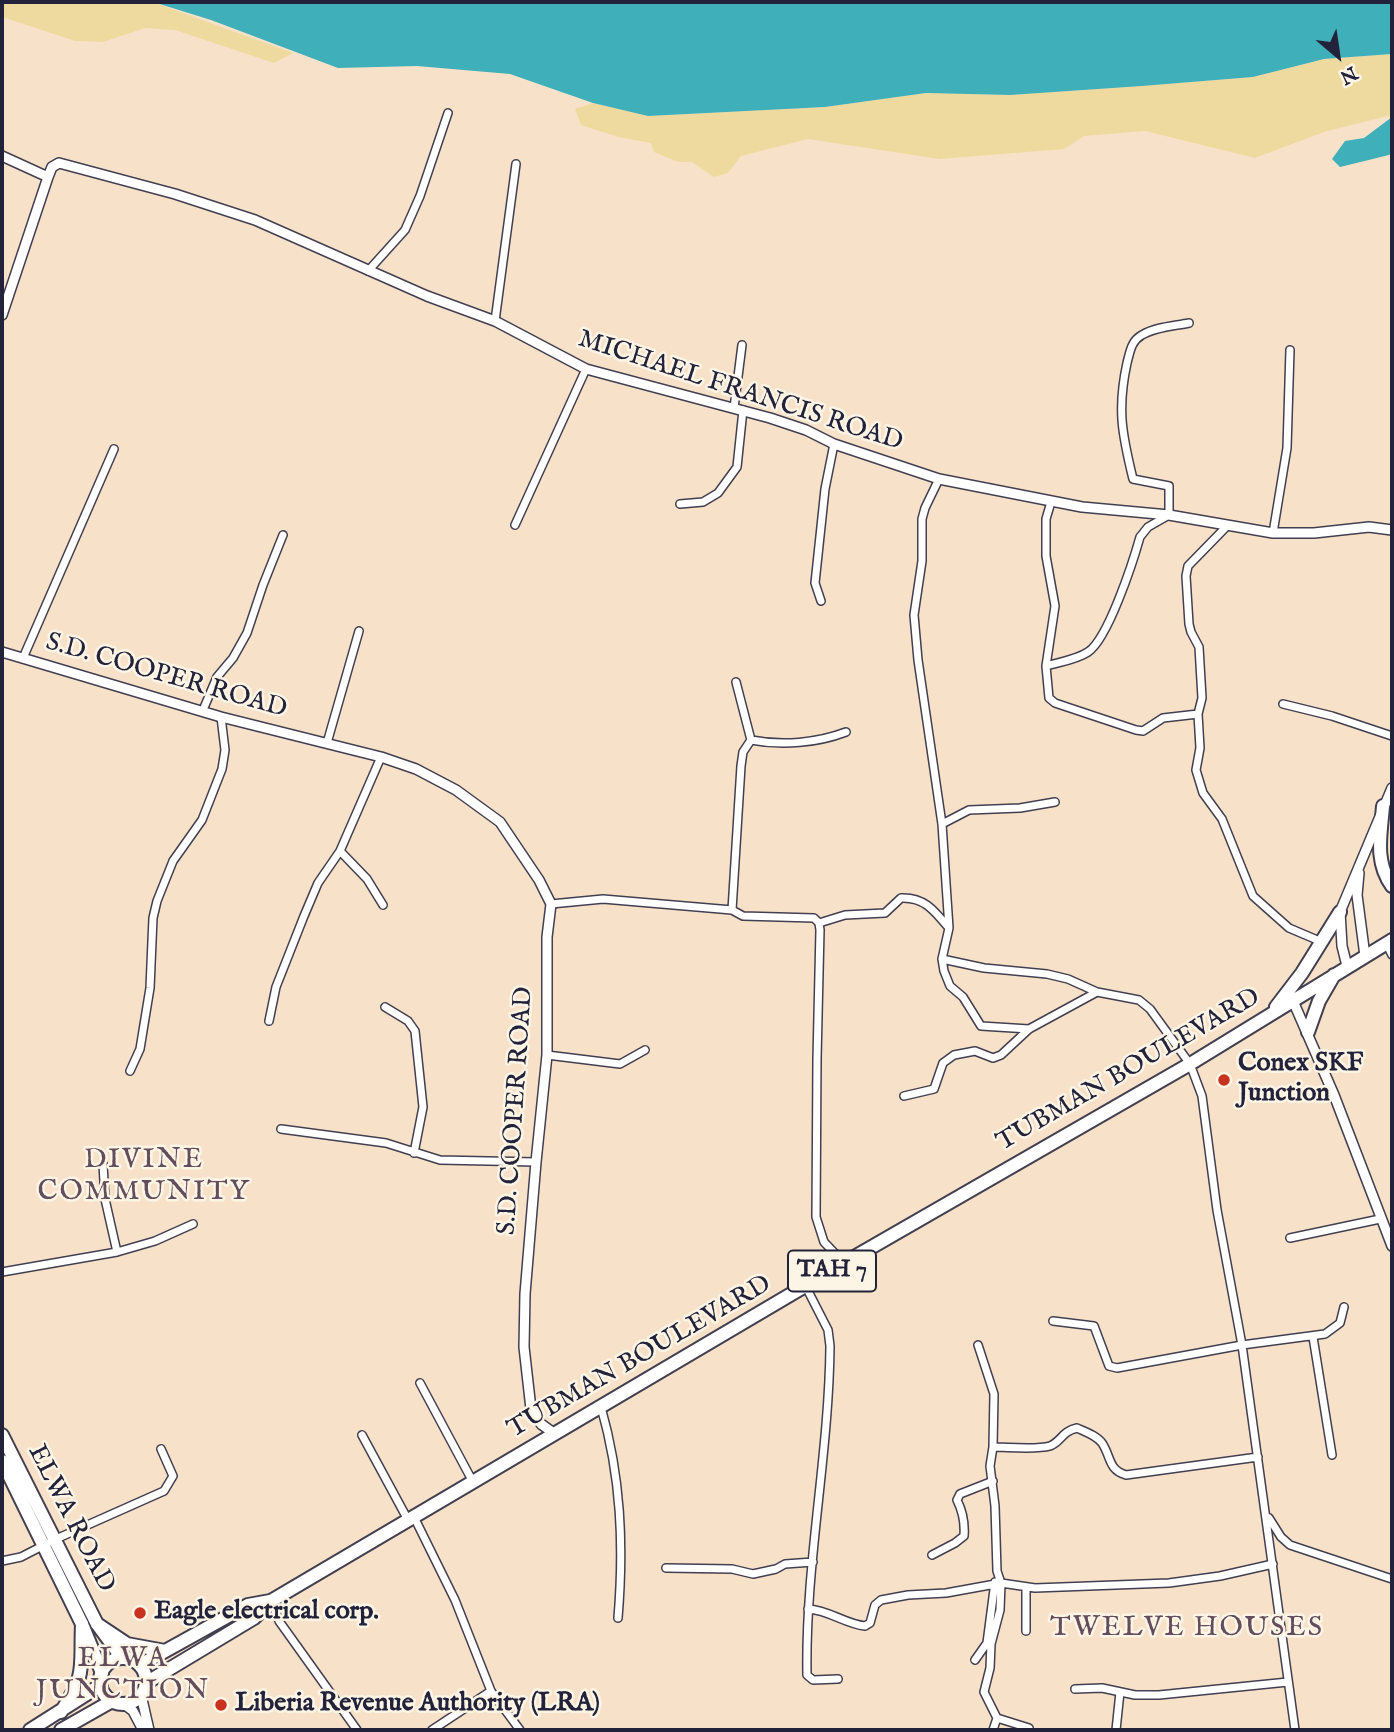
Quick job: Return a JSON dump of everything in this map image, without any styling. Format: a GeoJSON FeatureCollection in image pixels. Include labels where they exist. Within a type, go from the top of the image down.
{"type":"FeatureCollection","features":[{"type":"Feature","properties":{"kind":"main road"},"geometry":{"type":"LineString","coordinates":[[1383,806],[1379,857],[1392,886]]}},
{"type":"Feature","properties":{"kind":"main road"},"geometry":{"type":"LineString","coordinates":[[1270,1015],[1302,974],[1340,912]]}},
{"type":"Feature","properties":{"kind":"main road","name":"TUBMAN BOULEVARD"},"geometry":{"type":"LineString","coordinates":[[144,1689],[254,1618],[271,1601],[844,1263],[1190,1064],[1341,969],[1390,946]]}},
{"type":"Feature","properties":{"kind":"main road"},"geometry":{"type":"LineString","coordinates":[[1308,1032],[1319,1001],[1341,969]]}},
{"type":"Feature","properties":{"kind":"main road","name":"ELWA ROAD"},"geometry":{"type":"LineString","coordinates":[[2,1435],[97,1624],[122,1658]]}},
{"type":"Feature","properties":{"kind":"main road","name":"ELWA ROAD"},"geometry":{"type":"LineString","coordinates":[[2,1461],[82,1624],[102,1679]]}},
{"type":"Feature","properties":{"kind":"main road","name":"TUBMAN BOULEVARD"},"geometry":{"type":"LineString","coordinates":[[140,1665],[248,1605],[271,1601]]}},
{"type":"Feature","properties":{"kind":"main road"},"geometry":{"type":"LineString","coordinates":[[61,1713],[78,1686],[82,1672],[82,1624]]}},
{"type":"Feature","properties":{"kind":"main road"},"geometry":{"type":"LineString","coordinates":[[97,1624],[127,1644],[166,1651]]}},
{"type":"Feature","properties":{"kind":"main road"},"geometry":{"type":"LineString","coordinates":[[30,1730],[61,1713],[102,1679],[110,1663],[122,1658],[140,1665],[144,1689],[137,1700],[118,1702],[61,1730]]}},
{"type":"Feature","properties":{"kind":"main road"},"geometry":{"type":"LineString","coordinates":[[102,1679],[107,1697],[118,1702]]}},
{"type":"Feature","properties":{"kind":"street"},"geometry":{"type":"LineString","coordinates":[[369,271],[405,230],[448,113]]}},
{"type":"Feature","properties":{"kind":"street"},"geometry":{"type":"LineString","coordinates":[[2,156],[48,177],[2,315]]}},
{"type":"Feature","properties":{"kind":"street","name":"MICHAEL FRANCIS ROAD"},"geometry":{"type":"LineString","coordinates":[[48,177],[52,167],[59,163],[175,194],[254,220],[427,296],[495,321],[586,369],[806,430],[834,444],[939,479],[1051,502],[1169,515],[1273,533],[1314,533],[1370,527],[1392,530]]}},
{"type":"Feature","properties":{"kind":"street"},"geometry":{"type":"LineString","coordinates":[[495,321],[516,164]]}},
{"type":"Feature","properties":{"kind":"street"},"geometry":{"type":"LineString","coordinates":[[1046,666],[1079,657],[1090,651],[1100,639],[1140,537],[1148,527],[1169,515],[1169,486],[1133,480],[1120,410],[1121,392],[1129,352],[1136,340],[1149,332],[1189,323]]}},
{"type":"Feature","properties":{"kind":"street"},"geometry":{"type":"LineString","coordinates":[[680,504],[703,502],[718,493],[737,467],[742,345]]}},
{"type":"Feature","properties":{"kind":"street"},"geometry":{"type":"LineString","coordinates":[[1273,533],[1287,448],[1290,349]]}},
{"type":"Feature","properties":{"kind":"street"},"geometry":{"type":"LineString","coordinates":[[515,525],[586,369]]}},
{"type":"Feature","properties":{"kind":"street"},"geometry":{"type":"LineString","coordinates":[[821,601],[815,583],[825,489],[834,444]]}},
{"type":"Feature","properties":{"kind":"street"},"geometry":{"type":"LineString","coordinates":[[23,658],[114,449]]}},
{"type":"Feature","properties":{"kind":"street"},"geometry":{"type":"LineString","coordinates":[[939,479],[922,519],[922,561],[914,615],[942,824],[948,928],[942,959],[950,986],[963,997],[981,1026],[1029,1029]]}},
{"type":"Feature","properties":{"kind":"street"},"geometry":{"type":"LineString","coordinates":[[1051,502],[1046,519],[1046,556],[1055,606],[1046,666],[1046,690],[1049,698],[1055,703],[1143,731],[1163,718],[1198,714]]}},
{"type":"Feature","properties":{"kind":"street"},"geometry":{"type":"LineString","coordinates":[[1228,525],[1188,566],[1186,576],[1189,624],[1199,647],[1202,698],[1198,714],[1200,748],[1196,770],[1203,793],[1222,819],[1252,896],[1289,928],[1323,942]]}},
{"type":"Feature","properties":{"kind":"street"},"geometry":{"type":"LineString","coordinates":[[202,710],[217,677],[233,659],[247,633],[283,535]]}},
{"type":"Feature","properties":{"kind":"street"},"geometry":{"type":"LineString","coordinates":[[327,743],[359,631]]}},
{"type":"Feature","properties":{"kind":"street","name":"S.D. COOPER ROAD"},"geometry":{"type":"LineString","coordinates":[[2,652],[221,717],[381,757],[416,769],[456,790],[500,822],[539,880],[551,904],[547,937],[547,1055],[525,1294],[524,1347],[531,1409],[541,1424],[555,1434]]}},
{"type":"Feature","properties":{"kind":"street"},"geometry":{"type":"LineString","coordinates":[[732,910],[741,766],[743,752],[751,740],[736,682]]}},
{"type":"Feature","properties":{"kind":"street"},"geometry":{"type":"LineString","coordinates":[[1283,704],[1332,716],[1392,736]]}},
{"type":"Feature","properties":{"kind":"street"},"geometry":{"type":"LineString","coordinates":[[130,1071],[140,1049],[150,988],[153,918],[157,901],[173,861],[202,820],[222,769],[225,750],[221,717]]}},
{"type":"Feature","properties":{"kind":"street"},"geometry":{"type":"LineString","coordinates":[[751,740],[793,742],[830,738],[846,732]]}},
{"type":"Feature","properties":{"kind":"street"},"geometry":{"type":"LineString","coordinates":[[269,1021],[276,987],[318,883],[340,851],[381,757]]}},
{"type":"Feature","properties":{"kind":"street"},"geometry":{"type":"LineString","coordinates":[[1341,969],[1340,912],[1392,788]]}},
{"type":"Feature","properties":{"kind":"street"},"geometry":{"type":"LineString","coordinates":[[942,824],[969,810],[1020,808],[1055,802]]}},
{"type":"Feature","properties":{"kind":"street"},"geometry":{"type":"LineString","coordinates":[[340,851],[367,879],[383,905]]}},
{"type":"Feature","properties":{"kind":"street"},"geometry":{"type":"LineString","coordinates":[[1361,861],[1357,895],[1365,956]]}},
{"type":"Feature","properties":{"kind":"street"},"geometry":{"type":"LineString","coordinates":[[819,923],[845,915],[885,913],[901,898],[915,897],[932,908],[948,928]]}},
{"type":"Feature","properties":{"kind":"street"},"geometry":{"type":"LineString","coordinates":[[551,904],[603,899],[732,910],[743,916],[814,918],[819,923],[816,1217],[824,1242],[844,1263]]}},
{"type":"Feature","properties":{"kind":"street"},"geometry":{"type":"LineString","coordinates":[[942,959],[984,968],[1047,974],[1068,979],[1097,992],[1139,1000],[1150,1009],[1190,1064],[1202,1096],[1217,1210],[1242,1345],[1294,1730]]}},
{"type":"Feature","properties":{"kind":"street"},"geometry":{"type":"LineString","coordinates":[[904,1096],[934,1088],[943,1063],[954,1055],[975,1051],[993,1058],[1001,1055],[1029,1029],[1097,992]]}},
{"type":"Feature","properties":{"kind":"street"},"geometry":{"type":"LineString","coordinates":[[1293,1001],[1308,1032],[1392,1247]]}},
{"type":"Feature","properties":{"kind":"street"},"geometry":{"type":"LineString","coordinates":[[384,1007],[408,1020],[415,1031],[423,1107],[414,1153]]}},
{"type":"Feature","properties":{"kind":"street"},"geometry":{"type":"LineString","coordinates":[[547,1055],[620,1064],[645,1050]]}},
{"type":"Feature","properties":{"kind":"street"},"geometry":{"type":"LineString","coordinates":[[281,1129],[386,1143],[440,1160],[536,1162]]}},
{"type":"Feature","properties":{"kind":"street"},"geometry":{"type":"LineString","coordinates":[[103,1164],[106,1199],[117,1252]]}},
{"type":"Feature","properties":{"kind":"street"},"geometry":{"type":"LineString","coordinates":[[1290,1238],[1380,1219]]}},
{"type":"Feature","properties":{"kind":"street"},"geometry":{"type":"LineString","coordinates":[[2,1272],[117,1252],[155,1241],[193,1224]]}},
{"type":"Feature","properties":{"kind":"street"},"geometry":{"type":"LineString","coordinates":[[806,1287],[828,1330],[830,1346],[824,1459],[808,1609],[807,1675],[813,1680],[838,1679]]}},
{"type":"Feature","properties":{"kind":"street"},"geometry":{"type":"LineString","coordinates":[[1053,1321],[1094,1326],[1105,1360],[1109,1366],[1116,1368],[1242,1345],[1313,1337],[1332,1330],[1340,1323],[1345,1307]]}},
{"type":"Feature","properties":{"kind":"street"},"geometry":{"type":"LineString","coordinates":[[1313,1337],[1332,1455]]}},
{"type":"Feature","properties":{"kind":"street"},"geometry":{"type":"LineString","coordinates":[[978,1345],[994,1394],[990,1466],[1000,1609],[991,1644],[990,1668],[984,1692],[997,1718],[993,1730]]}},
{"type":"Feature","properties":{"kind":"street"},"geometry":{"type":"LineString","coordinates":[[420,1383],[473,1482]]}},
{"type":"Feature","properties":{"kind":"street"},"geometry":{"type":"LineString","coordinates":[[601,1407],[613,1448],[619,1495],[621,1580],[618,1618]]}},
{"type":"Feature","properties":{"kind":"street"},"geometry":{"type":"LineString","coordinates":[[993,1447],[1046,1447],[1064,1433],[1077,1428],[1097,1438],[1105,1447],[1112,1467],[1126,1475],[1258,1457]]}},
{"type":"Feature","properties":{"kind":"street"},"geometry":{"type":"LineString","coordinates":[[362,1436],[455,1601],[491,1691],[520,1730]]}},
{"type":"Feature","properties":{"kind":"street"},"geometry":{"type":"LineString","coordinates":[[2,1561],[21,1557],[44,1544],[164,1491],[173,1476],[161,1449]]}},
{"type":"Feature","properties":{"kind":"street"},"geometry":{"type":"LineString","coordinates":[[932,1555],[964,1536],[963,1517],[957,1500],[960,1494],[993,1482]]}},
{"type":"Feature","properties":{"kind":"street"},"geometry":{"type":"LineString","coordinates":[[1266,1514],[1281,1537],[1290,1545],[1392,1579]]}},
{"type":"Feature","properties":{"kind":"street"},"geometry":{"type":"LineString","coordinates":[[666,1567],[732,1569],[753,1574],[785,1564],[813,1562]]}},
{"type":"Feature","properties":{"kind":"street"},"geometry":{"type":"LineString","coordinates":[[808,1609],[865,1626],[870,1623],[875,1605],[881,1600],[908,1595],[946,1594],[998,1583],[1026,1587],[1169,1583],[1220,1576],[1273,1564]]}},
{"type":"Feature","properties":{"kind":"street"},"geometry":{"type":"LineString","coordinates":[[975,1660],[986,1643],[998,1583]]}},
{"type":"Feature","properties":{"kind":"street"},"geometry":{"type":"LineString","coordinates":[[1026,1587],[1026,1631]]}},
{"type":"Feature","properties":{"kind":"street"},"geometry":{"type":"LineString","coordinates":[[271,1601],[279,1621],[357,1730]]}},
{"type":"Feature","properties":{"kind":"street"},"geometry":{"type":"LineString","coordinates":[[1075,1689],[1102,1688],[1135,1695],[1159,1695],[1287,1682]]}},
{"type":"Feature","properties":{"kind":"street"},"geometry":{"type":"LineString","coordinates":[[144,1689],[149,1730]]}},
{"type":"Feature","properties":{"kind":"street"},"geometry":{"type":"LineString","coordinates":[[432,1730],[491,1691]]}},
{"type":"Feature","properties":{"kind":"street"},"geometry":{"type":"LineString","coordinates":[[1116,1730],[1120,1692]]}},
{"type":"Feature","properties":{"kind":"street"},"geometry":{"type":"LineString","coordinates":[[118,1702],[133,1711],[143,1730]]}},
{"type":"Feature","properties":{"kind":"street"},"geometry":{"type":"LineString","coordinates":[[997,1718],[1029,1728]]}},
{"type":"Feature","properties":{"kind":"sand"},"geometry":{"type":"Polygon","coordinates":[[[2,2],[153,2],[293,53],[274,63],[175,30],[145,28],[103,42],[75,41],[2,17],[2,2]]]}},
{"type":"Feature","properties":{"kind":"sand"},"geometry":{"type":"Polygon","coordinates":[[[1392,54],[1392,115],[1324,132],[1255,158],[1145,131],[1084,136],[1064,149],[939,159],[808,139],[741,156],[728,173],[714,177],[692,162],[678,162],[654,152],[651,143],[618,137],[581,125],[575,109],[593,103],[648,116],[825,107],[926,93],[1010,95],[1253,77],[1324,59],[1392,54]]]}},
{"type":"Feature","properties":{"kind":"water"},"geometry":{"type":"Polygon","coordinates":[[[153,2],[1392,2],[1392,54],[1324,59],[1253,77],[1010,95],[926,93],[825,107],[648,116],[593,103],[510,74],[417,66],[338,68],[211,20],[153,2]]]}},
{"type":"Feature","properties":{"kind":"water"},"geometry":{"type":"Polygon","coordinates":[[[1392,117],[1392,152],[1389,155],[1340,167],[1332,159],[1345,141],[1364,138],[1392,117]]]}},
{"type":"Feature","properties":{"kind":"place","name":"Conex SKF Junction"},"geometry":{"type":"Point","coordinates":[1224,1080]}},
{"type":"Feature","properties":{"kind":"place","name":"Eagle electrical corp."},"geometry":{"type":"Point","coordinates":[140,1613]}},
{"type":"Feature","properties":{"kind":"place","name":"Liberia Revenue Authority (LRA)"},"geometry":{"type":"Point","coordinates":[221,1705]}},
{"type":"Feature","properties":{"kind":"district","name":"DIVINE COMMUNITY"},"geometry":{"type":"Point","coordinates":[144,1177]}},
{"type":"Feature","properties":{"kind":"district","name":"TWELVE HOUSES"},"geometry":{"type":"Point","coordinates":[1187,1629]}},
{"type":"Feature","properties":{"kind":"district","name":"ELWA JUNCTION"},"geometry":{"type":"Point","coordinates":[123,1676]}}]}
